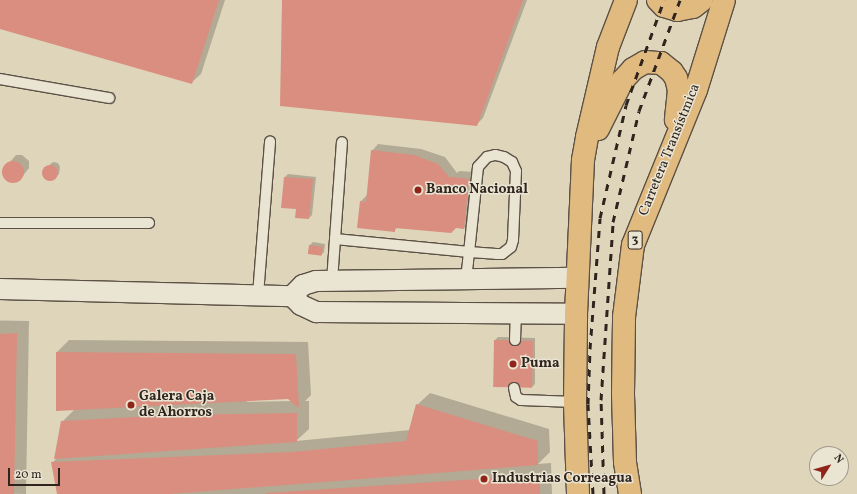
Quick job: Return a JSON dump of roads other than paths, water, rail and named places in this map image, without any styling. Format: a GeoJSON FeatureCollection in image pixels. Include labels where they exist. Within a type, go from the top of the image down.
{"type":"FeatureCollection","features":[{"type":"Feature","properties":{"kind":"main road"},"geometry":{"type":"LineString","coordinates":[[578,494],[574,402],[577,278],[583,160],[608,47],[626,0]]}},
{"type":"Feature","properties":{"kind":"main road"},"geometry":{"type":"LineString","coordinates":[[658,0],[664,6],[677,10],[693,7],[702,0]]}},
{"type":"Feature","properties":{"kind":"main road","name":"Carretera Transístmica"},"geometry":{"type":"LineString","coordinates":[[628,494],[625,462],[623,393],[624,316],[632,246],[672,145],[696,90],[724,0]]}},
{"type":"Feature","properties":{"kind":"main road"},"geometry":{"type":"LineString","coordinates":[[583,160],[622,81],[632,69],[645,62],[661,63],[672,72],[676,78],[679,98],[672,145]]}},
{"type":"Feature","properties":{"kind":"main road"},"geometry":{"type":"LineString","coordinates":[[576,314],[580,320],[582,432],[587,494]]}},
{"type":"Feature","properties":{"kind":"street"},"geometry":{"type":"LineString","coordinates":[[292,296],[303,285],[316,280],[577,278]]}},
{"type":"Feature","properties":{"kind":"street"},"geometry":{"type":"LineString","coordinates":[[0,289],[292,296],[301,305],[316,312],[576,314]]}},
{"type":"Feature","properties":{"kind":"lane"},"geometry":{"type":"LineString","coordinates":[[0,79],[109,98]]}},
{"type":"Feature","properties":{"kind":"lane"},"geometry":{"type":"LineString","coordinates":[[258,295],[270,141]]}},
{"type":"Feature","properties":{"kind":"lane"},"geometry":{"type":"LineString","coordinates":[[332,281],[342,142]]}},
{"type":"Feature","properties":{"kind":"lane"},"geometry":{"type":"LineString","coordinates":[[334,239],[469,252],[502,254],[511,247],[513,240],[516,172],[514,166],[508,159],[495,155],[483,160],[478,167],[469,252],[466,279]]}},
{"type":"Feature","properties":{"kind":"lane"},"geometry":{"type":"LineString","coordinates":[[0,223],[149,223]]}},
{"type":"Feature","properties":{"kind":"lane"},"geometry":{"type":"LineString","coordinates":[[515,340],[516,314]]}},
{"type":"Feature","properties":{"kind":"lane"},"geometry":{"type":"LineString","coordinates":[[514,388],[516,397],[521,400],[574,402]]}},
{"type":"Feature","properties":{"kind":"railway"},"geometry":{"type":"LineString","coordinates":[[593,494],[588,404],[590,349],[600,218],[626,105],[664,0]]}},
{"type":"Feature","properties":{"kind":"railway"},"geometry":{"type":"LineString","coordinates":[[604,494],[601,400],[613,222],[639,111],[680,0]]}},
{"type":"Feature","properties":{"kind":"place","name":"Banco Nacional"},"geometry":{"type":"Point","coordinates":[418,190]}},
{"type":"Feature","properties":{"kind":"place","name":"Puma"},"geometry":{"type":"Point","coordinates":[513,364]}},
{"type":"Feature","properties":{"kind":"place","name":"Galera Caja de Ahorros"},"geometry":{"type":"Point","coordinates":[131,405]}},
{"type":"Feature","properties":{"kind":"place","name":"Industrias Correagua"},"geometry":{"type":"Point","coordinates":[484,479]}}]}
